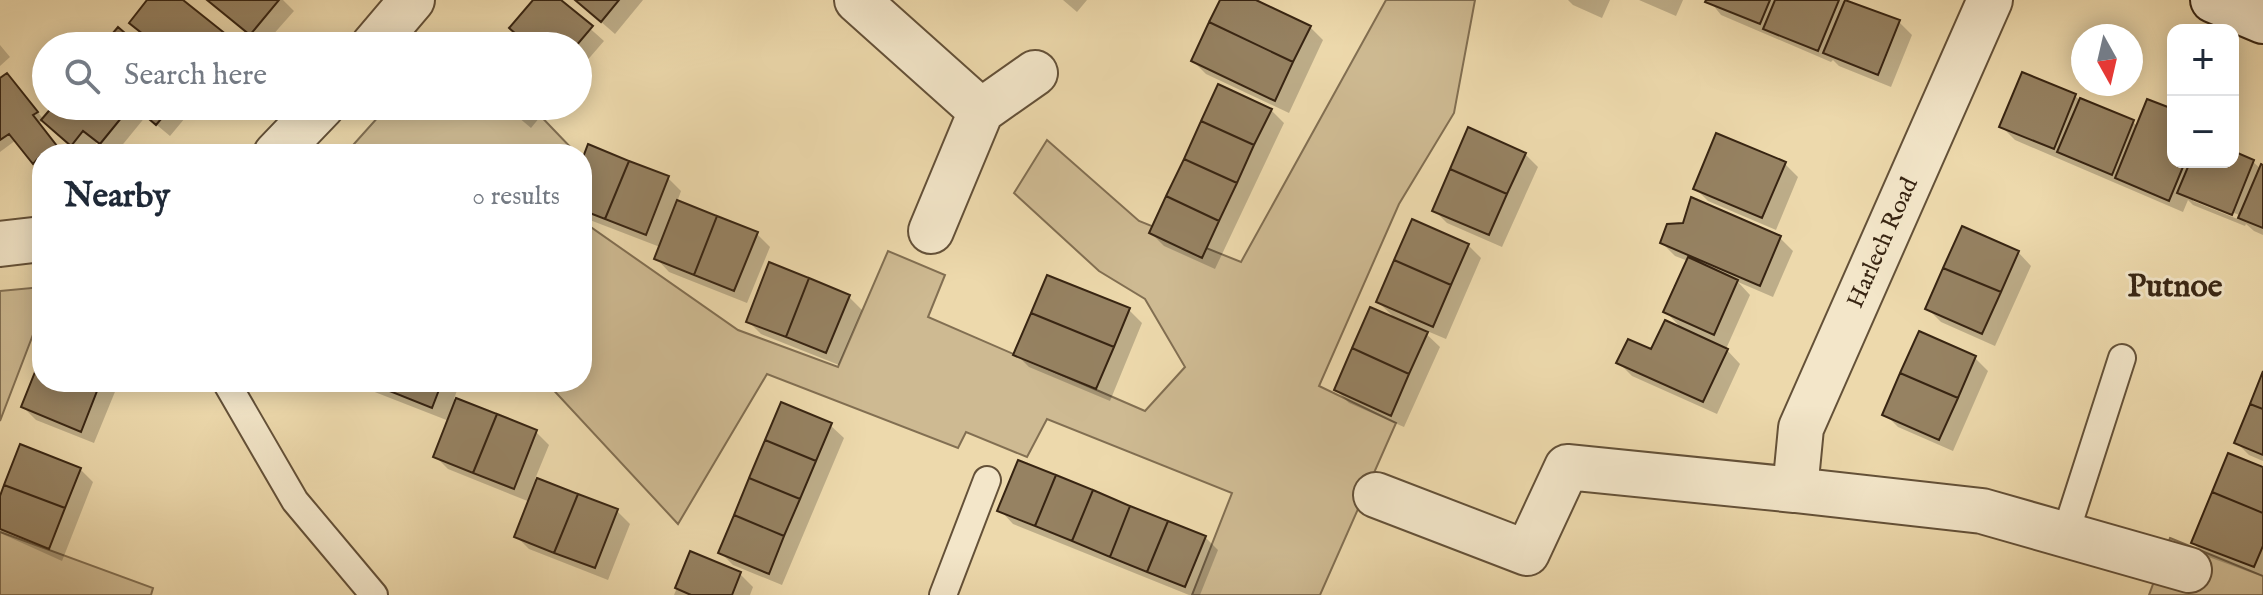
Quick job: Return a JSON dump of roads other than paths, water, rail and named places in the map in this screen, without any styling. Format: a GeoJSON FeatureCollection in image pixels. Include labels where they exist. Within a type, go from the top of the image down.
{"type":"FeatureCollection","features":[{"type":"Feature","properties":{"kind":"street"},"geometry":{"type":"LineString","coordinates":[[385,32],[412,0]]}},
{"type":"Feature","properties":{"kind":"street"},"geometry":{"type":"LineString","coordinates":[[857,0],[981,111]]}},
{"type":"Feature","properties":{"kind":"street","name":"Harlech Road"},"geometry":{"type":"LineString","coordinates":[[1795,490],[1801,428],[1990,0]]}},
{"type":"Feature","properties":{"kind":"street"},"geometry":{"type":"LineString","coordinates":[[2213,0],[2263,21]]}},
{"type":"Feature","properties":{"kind":"street"},"geometry":{"type":"LineString","coordinates":[[931,231],[981,111],[1035,73]]}},
{"type":"Feature","properties":{"kind":"street"},"geometry":{"type":"LineString","coordinates":[[286,144],[309,120]]}},
{"type":"Feature","properties":{"kind":"street"},"geometry":{"type":"LineString","coordinates":[[0,244],[32,240]]}},
{"type":"Feature","properties":{"kind":"street"},"geometry":{"type":"LineString","coordinates":[[1376,495],[1527,553],[1567,467],[1982,511],[2189,570]]}},
{"type":"Feature","properties":{"kind":"lane"},"geometry":{"type":"LineString","coordinates":[[2065,535],[2122,358]]}},
{"type":"Feature","properties":{"kind":"lane"},"geometry":{"type":"LineString","coordinates":[[232,392],[295,501],[374,595]]}},
{"type":"Feature","properties":{"kind":"lane"},"geometry":{"type":"LineString","coordinates":[[943,595],[987,480]]}},
{"type":"Feature","properties":{"kind":"district","name":"Putnoe"},"geometry":{"type":"Point","coordinates":[2175,287]}}]}
